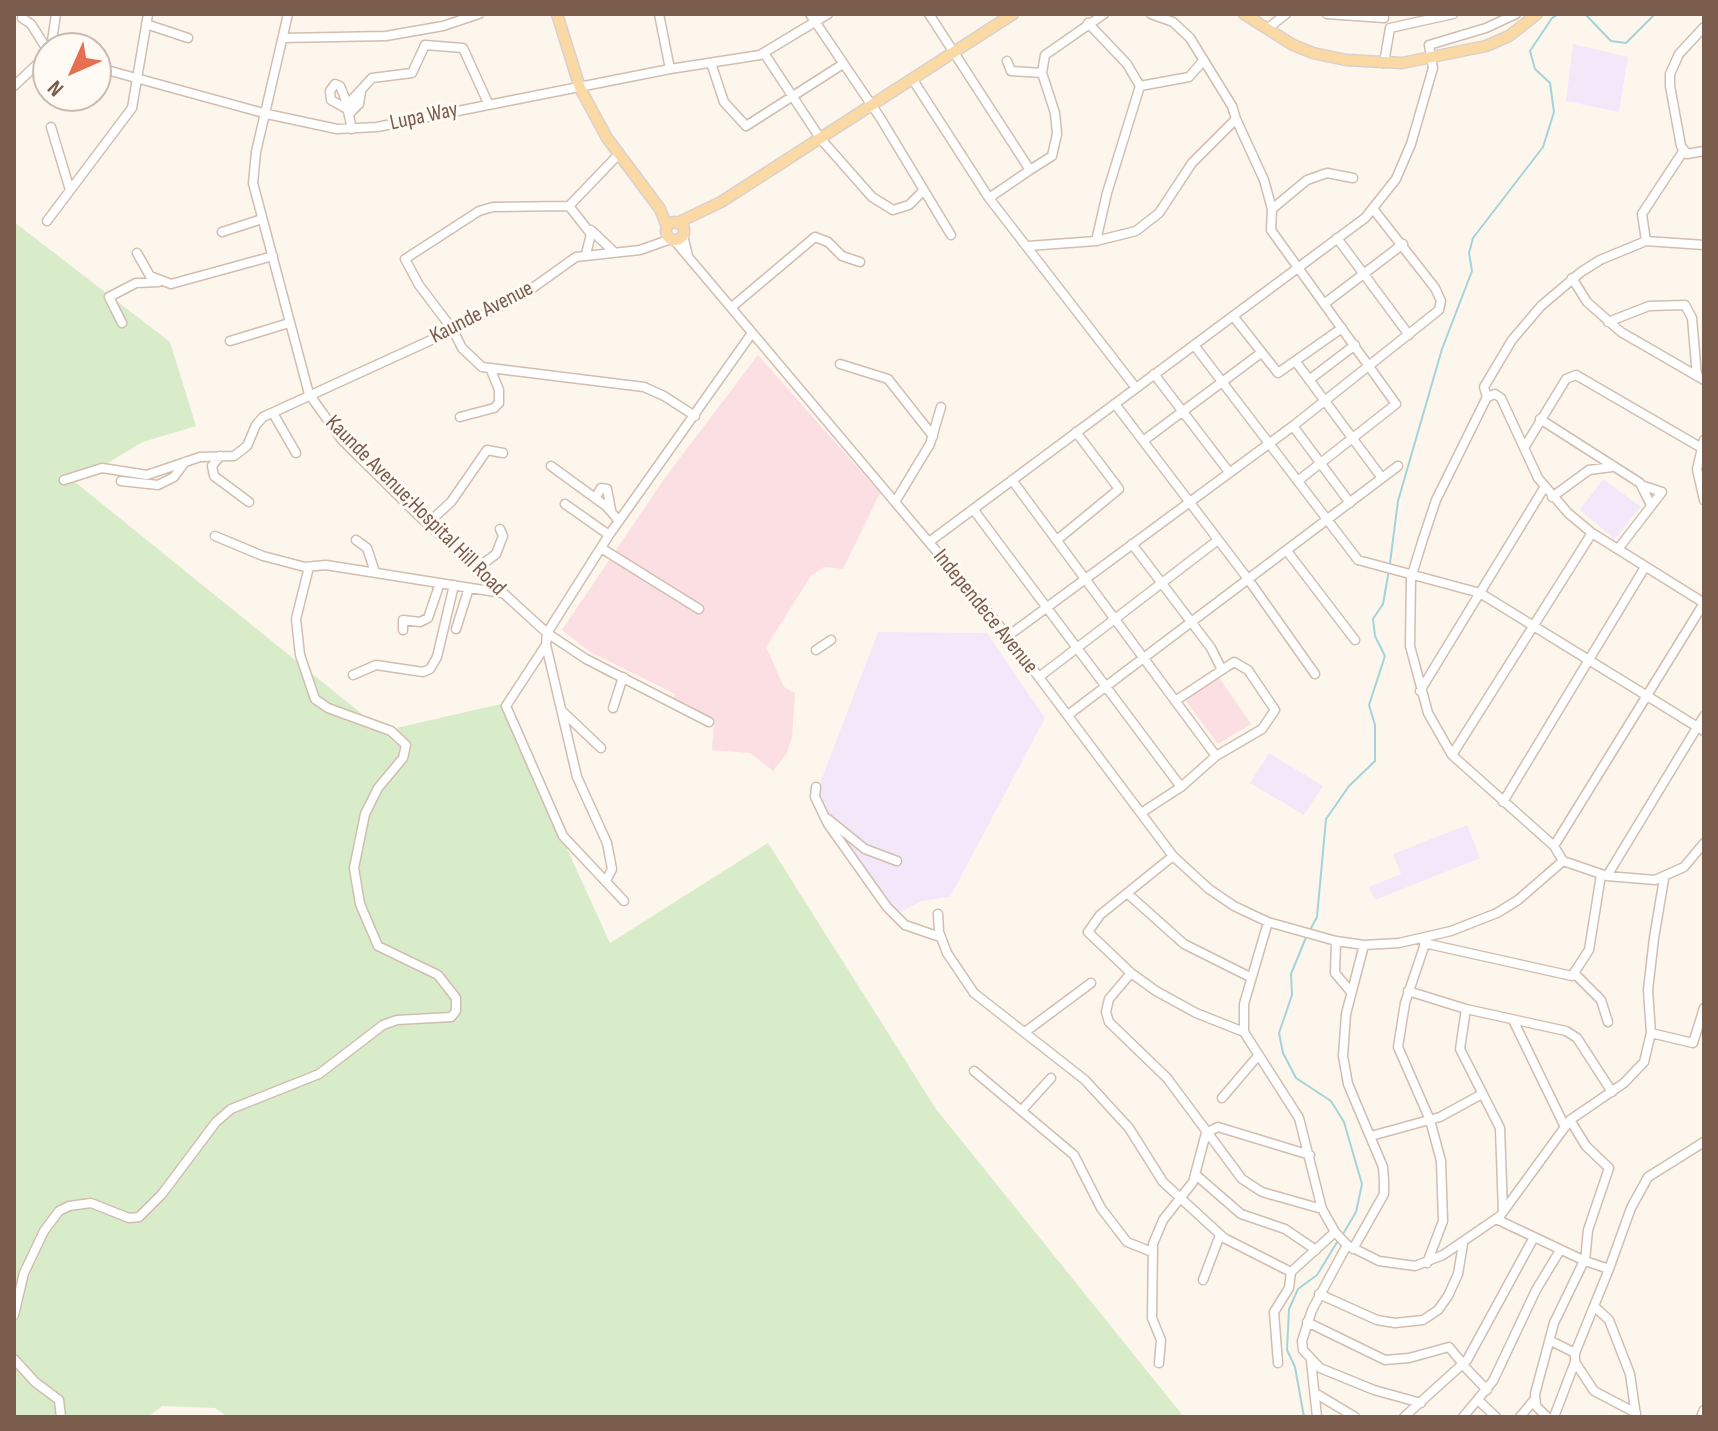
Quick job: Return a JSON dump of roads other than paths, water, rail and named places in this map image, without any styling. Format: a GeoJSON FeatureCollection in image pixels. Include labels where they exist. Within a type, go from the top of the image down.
{"type":"FeatureCollection","features":[{"type":"Feature","properties":{"kind":"main road"},"geometry":{"type":"LineString","coordinates":[[557,14],[580,88],[618,155],[675,231],[1013,14]]}},
{"type":"Feature","properties":{"kind":"main road"},"geometry":{"type":"LineString","coordinates":[[1244,14],[1313,53],[1384,63],[1434,59],[1509,36],[1537,14]]}},
{"type":"Feature","properties":{"kind":"street","name":"Kaunde Avenue;Hospital Hill Road"},"geometry":{"type":"LineString","coordinates":[[288,14],[253,173],[253,189],[309,394],[330,427],[427,524],[547,633],[709,722]]}},
{"type":"Feature","properties":{"kind":"street"},"geometry":{"type":"LineString","coordinates":[[283,38],[386,36],[424,31],[479,14]]}},
{"type":"Feature","properties":{"kind":"street"},"geometry":{"type":"LineString","coordinates":[[659,14],[670,69]]}},
{"type":"Feature","properties":{"kind":"street"},"geometry":{"type":"LineString","coordinates":[[810,14],[872,106],[951,235]]}},
{"type":"Feature","properties":{"kind":"street","name":"Lupa Way"},"geometry":{"type":"LineString","coordinates":[[112,72],[267,114],[352,129],[377,127],[488,103],[764,53],[828,14]]}},
{"type":"Feature","properties":{"kind":"street"},"geometry":{"type":"LineString","coordinates":[[929,14],[1004,125],[1030,170]]}},
{"type":"Feature","properties":{"kind":"street"},"geometry":{"type":"LineString","coordinates":[[989,198],[1052,156],[1057,134],[1055,113],[1042,73],[1045,55],[1104,14]]}},
{"type":"Feature","properties":{"kind":"street"},"geometry":{"type":"LineString","coordinates":[[1151,14],[1173,22],[1190,38],[1232,106],[1264,180],[1272,209],[1275,238],[1396,404],[1299,480]]}},
{"type":"Feature","properties":{"kind":"street"},"geometry":{"type":"LineString","coordinates":[[1173,22],[1179,14]]}},
{"type":"Feature","properties":{"kind":"street"},"geometry":{"type":"LineString","coordinates":[[1268,28],[1286,14]]}},
{"type":"Feature","properties":{"kind":"street"},"geometry":{"type":"LineString","coordinates":[[1327,14],[1383,16],[1390,28],[1384,63]]}},
{"type":"Feature","properties":{"kind":"street"},"geometry":{"type":"LineString","coordinates":[[1390,28],[1453,14]]}},
{"type":"Feature","properties":{"kind":"street"},"geometry":{"type":"LineString","coordinates":[[929,542],[1374,210],[1407,156],[1434,59],[1429,45],[1486,28],[1516,14]]}},
{"type":"Feature","properties":{"kind":"street"},"geometry":{"type":"LineString","coordinates":[[22,18],[36,32]]}},
{"type":"Feature","properties":{"kind":"street"},"geometry":{"type":"LineString","coordinates":[[47,221],[132,108],[147,19],[188,38]]}},
{"type":"Feature","properties":{"kind":"street"},"geometry":{"type":"LineString","coordinates":[[1088,23],[1127,64],[1140,86],[1096,241]]}},
{"type":"Feature","properties":{"kind":"street"},"geometry":{"type":"LineString","coordinates":[[1704,27],[1679,54],[1670,74],[1673,114],[1684,150],[1692,154],[1704,151]]}},
{"type":"Feature","properties":{"kind":"street"},"geometry":{"type":"LineString","coordinates":[[352,129],[347,109],[372,78],[412,73],[425,45],[461,47],[488,103]]}},
{"type":"Feature","properties":{"kind":"street"},"geometry":{"type":"LineString","coordinates":[[764,53],[820,138],[872,197],[888,209],[899,210],[923,191]]}},
{"type":"Feature","properties":{"kind":"street"},"geometry":{"type":"LineString","coordinates":[[1007,61],[1011,71],[1042,73]]}},
{"type":"Feature","properties":{"kind":"street"},"geometry":{"type":"LineString","coordinates":[[1140,86],[1189,77],[1203,61]]}},
{"type":"Feature","properties":{"kind":"street"},"geometry":{"type":"LineString","coordinates":[[711,63],[724,102],[744,126],[843,64]]}},
{"type":"Feature","properties":{"kind":"street"},"geometry":{"type":"LineString","coordinates":[[14,86],[32,68]]}},
{"type":"Feature","properties":{"kind":"street"},"geometry":{"type":"LineString","coordinates":[[913,80],[989,198],[1136,388]]}},
{"type":"Feature","properties":{"kind":"street"},"geometry":{"type":"LineString","coordinates":[[1028,246],[1122,237],[1148,223],[1168,203],[1192,163],[1236,119]]}},
{"type":"Feature","properties":{"kind":"street"},"geometry":{"type":"LineString","coordinates":[[51,127],[70,190]]}},
{"type":"Feature","properties":{"kind":"street"},"geometry":{"type":"LineString","coordinates":[[1646,241],[1642,214],[1684,150]]}},
{"type":"Feature","properties":{"kind":"street"},"geometry":{"type":"LineString","coordinates":[[618,155],[569,206],[486,209],[409,253],[405,259],[470,359],[491,370],[644,387],[673,400],[695,416]]}},
{"type":"Feature","properties":{"kind":"street"},"geometry":{"type":"LineString","coordinates":[[1272,209],[1317,175],[1353,178]]}},
{"type":"Feature","properties":{"kind":"street"},"geometry":{"type":"LineString","coordinates":[[569,206],[614,251]]}},
{"type":"Feature","properties":{"kind":"street"},"geometry":{"type":"LineString","coordinates":[[1008,636],[1293,426],[1439,310],[1441,301],[1403,244],[1374,210]]}},
{"type":"Feature","properties":{"kind":"street"},"geometry":{"type":"LineString","coordinates":[[222,232],[262,219]]}},
{"type":"Feature","properties":{"kind":"street"},"geometry":{"type":"LineString","coordinates":[[586,254],[592,238],[588,227]]}},
{"type":"Feature","properties":{"kind":"street","name":"Kaunde Avenue"},"geometry":{"type":"LineString","coordinates":[[273,413],[453,330],[527,292],[586,254],[640,250],[655,245],[675,231]]}},
{"type":"Feature","properties":{"kind":"street","name":"Independece Avenue"},"geometry":{"type":"LineString","coordinates":[[675,231],[689,256],[752,333],[1008,636],[1173,856],[1209,889],[1268,922],[1336,941],[1364,945],[1426,941]]}},
{"type":"Feature","properties":{"kind":"street"},"geometry":{"type":"LineString","coordinates":[[733,306],[815,237],[828,242],[842,256],[860,262]]}},
{"type":"Feature","properties":{"kind":"street"},"geometry":{"type":"LineString","coordinates":[[1337,238],[1409,335]]}},
{"type":"Feature","properties":{"kind":"street"},"geometry":{"type":"LineString","coordinates":[[1704,245],[1646,241],[1600,260],[1572,278],[1541,306],[1512,340],[1484,387],[1487,397],[1436,500],[1411,578],[1408,633],[1420,691],[1452,755],[1554,846],[1563,861],[1604,875],[1644,881],[1664,879],[1684,867],[1704,843]]}},
{"type":"Feature","properties":{"kind":"street"},"geometry":{"type":"LineString","coordinates":[[1324,304],[1403,244]]}},
{"type":"Feature","properties":{"kind":"street"},"geometry":{"type":"LineString","coordinates":[[137,253],[147,272],[159,282]]}},
{"type":"Feature","properties":{"kind":"street"},"geometry":{"type":"LineString","coordinates":[[122,323],[109,297],[136,283],[180,283],[273,256]]}},
{"type":"Feature","properties":{"kind":"street"},"geometry":{"type":"LineString","coordinates":[[1572,278],[1587,302],[1608,322],[1649,351],[1701,378]]}},
{"type":"Feature","properties":{"kind":"street"},"geometry":{"type":"LineString","coordinates":[[1608,322],[1649,306],[1685,305],[1692,318],[1701,378]]}},
{"type":"Feature","properties":{"kind":"street"},"geometry":{"type":"LineString","coordinates":[[1233,316],[1276,373],[1342,328]]}},
{"type":"Feature","properties":{"kind":"street"},"geometry":{"type":"LineString","coordinates":[[230,341],[289,323]]}},
{"type":"Feature","properties":{"kind":"street"},"geometry":{"type":"LineString","coordinates":[[606,881],[612,869],[607,843],[599,819],[579,784],[546,645],[547,633],[609,535],[752,333]]}},
{"type":"Feature","properties":{"kind":"street"},"geometry":{"type":"LineString","coordinates":[[1194,345],[1299,480],[1326,521],[1364,564],[1480,593],[1701,729]]}},
{"type":"Feature","properties":{"kind":"street"},"geometry":{"type":"LineString","coordinates":[[1309,380],[1355,345]]}},
{"type":"Feature","properties":{"kind":"street"},"geometry":{"type":"LineString","coordinates":[[1143,441],[1261,353]]}},
{"type":"Feature","properties":{"kind":"street"},"geometry":{"type":"LineString","coordinates":[[1296,362],[1382,478]]}},
{"type":"Feature","properties":{"kind":"street"},"geometry":{"type":"LineString","coordinates":[[840,364],[888,379],[933,436]]}},
{"type":"Feature","properties":{"kind":"street"},"geometry":{"type":"LineString","coordinates":[[460,417],[494,408],[499,403],[499,390],[491,370]]}},
{"type":"Feature","properties":{"kind":"street"},"geometry":{"type":"LineString","coordinates":[[1154,374],[1229,472]]}},
{"type":"Feature","properties":{"kind":"street"},"geometry":{"type":"LineString","coordinates":[[1524,448],[1566,379],[1576,375],[1702,443],[1701,485],[1704,500]]}},
{"type":"Feature","properties":{"kind":"street"},"geometry":{"type":"LineString","coordinates":[[1487,397],[1495,394],[1501,398],[1544,488],[1552,497],[1592,533],[1704,603],[1554,846]]}},
{"type":"Feature","properties":{"kind":"street"},"geometry":{"type":"LineString","coordinates":[[1115,404],[1248,579],[1315,674]]}},
{"type":"Feature","properties":{"kind":"street"},"geometry":{"type":"LineString","coordinates":[[895,502],[933,436],[941,407]]}},
{"type":"Feature","properties":{"kind":"street"},"geometry":{"type":"LineString","coordinates":[[64,480],[102,468],[147,475],[204,456],[239,454],[251,440],[258,422],[273,413],[296,453]]}},
{"type":"Feature","properties":{"kind":"street"},"geometry":{"type":"LineString","coordinates":[[1540,419],[1644,486],[1662,492],[1618,549]]}},
{"type":"Feature","properties":{"kind":"street"},"geometry":{"type":"LineString","coordinates":[[1293,426],[1350,503]]}},
{"type":"Feature","properties":{"kind":"street"},"geometry":{"type":"LineString","coordinates":[[1057,540],[1119,489],[1076,432]]}},
{"type":"Feature","properties":{"kind":"street"},"geometry":{"type":"LineString","coordinates":[[427,524],[451,502],[487,450],[503,453]]}},
{"type":"Feature","properties":{"kind":"street"},"geometry":{"type":"LineString","coordinates":[[220,456],[212,466],[214,476],[249,502]]}},
{"type":"Feature","properties":{"kind":"street"},"geometry":{"type":"LineString","coordinates":[[1589,470],[1595,456]]}},
{"type":"Feature","properties":{"kind":"street"},"geometry":{"type":"LineString","coordinates":[[121,481],[158,485],[174,477],[185,462]]}},
{"type":"Feature","properties":{"kind":"street"},"geometry":{"type":"LineString","coordinates":[[551,466],[596,497],[619,521]]}},
{"type":"Feature","properties":{"kind":"street"},"geometry":{"type":"LineString","coordinates":[[1068,715],[1398,466]]}},
{"type":"Feature","properties":{"kind":"street"},"geometry":{"type":"LineString","coordinates":[[1552,497],[1589,470],[1603,466],[1617,468]]}},
{"type":"Feature","properties":{"kind":"street"},"geometry":{"type":"LineString","coordinates":[[1012,480],[1216,756]]}},
{"type":"Feature","properties":{"kind":"street"},"geometry":{"type":"LineString","coordinates":[[1644,486],[1651,505]]}},
{"type":"Feature","properties":{"kind":"street"},"geometry":{"type":"LineString","coordinates":[[596,497],[601,488],[607,489],[611,510]]}},
{"type":"Feature","properties":{"kind":"street"},"geometry":{"type":"LineString","coordinates":[[1420,691],[1544,488]]}},
{"type":"Feature","properties":{"kind":"street"},"geometry":{"type":"LineString","coordinates":[[565,504],[609,535]]}},
{"type":"Feature","properties":{"kind":"street"},"geometry":{"type":"LineString","coordinates":[[973,509],[1181,787]]}},
{"type":"Feature","properties":{"kind":"street"},"geometry":{"type":"LineString","coordinates":[[456,629],[478,570],[496,554],[503,536],[500,529]]}},
{"type":"Feature","properties":{"kind":"street"},"geometry":{"type":"LineString","coordinates":[[1452,755],[1592,533]]}},
{"type":"Feature","properties":{"kind":"street"},"geometry":{"type":"LineString","coordinates":[[215,536],[263,556],[309,567],[326,565],[503,593]]}},
{"type":"Feature","properties":{"kind":"street"},"geometry":{"type":"LineString","coordinates":[[356,540],[367,548],[375,572]]}},
{"type":"Feature","properties":{"kind":"street"},"geometry":{"type":"LineString","coordinates":[[1039,677],[1218,540]]}},
{"type":"Feature","properties":{"kind":"street"},"geometry":{"type":"LineString","coordinates":[[1132,544],[1192,622],[1221,668]]}},
{"type":"Feature","properties":{"kind":"street"},"geometry":{"type":"LineString","coordinates":[[601,548],[699,609]]}},
{"type":"Feature","properties":{"kind":"street"},"geometry":{"type":"LineString","coordinates":[[1287,551],[1355,640]]}},
{"type":"Feature","properties":{"kind":"street"},"geometry":{"type":"LineString","coordinates":[[14,1315],[24,1273],[44,1231],[59,1211],[69,1206],[91,1203],[129,1218],[139,1217],[162,1194],[216,1122],[231,1109],[319,1074],[391,1022],[445,1018],[456,1011],[456,998],[438,975],[378,946],[360,904],[354,868],[365,814],[378,788],[405,755],[406,745],[391,731],[328,708],[315,699],[300,655],[296,619],[309,567]]}},
{"type":"Feature","properties":{"kind":"street"},"geometry":{"type":"LineString","coordinates":[[1503,802],[1645,567]]}},
{"type":"Feature","properties":{"kind":"street"},"geometry":{"type":"LineString","coordinates":[[403,630],[403,620],[420,622],[428,618],[440,583]]}},
{"type":"Feature","properties":{"kind":"street"},"geometry":{"type":"LineString","coordinates":[[353,675],[376,665],[423,672],[430,669],[437,657],[454,585]]}},
{"type":"Feature","properties":{"kind":"street"},"geometry":{"type":"LineString","coordinates":[[816,650],[831,640]]}},
{"type":"Feature","properties":{"kind":"street"},"geometry":{"type":"LineString","coordinates":[[546,645],[506,709],[559,830],[624,901]]}},
{"type":"Feature","properties":{"kind":"street"},"geometry":{"type":"LineString","coordinates":[[1141,813],[1181,787],[1216,756],[1262,729],[1275,710],[1240,664],[1234,662],[1175,701]]}},
{"type":"Feature","properties":{"kind":"street"},"geometry":{"type":"LineString","coordinates":[[613,708],[623,677]]}},
{"type":"Feature","properties":{"kind":"street"},"geometry":{"type":"LineString","coordinates":[[562,711],[601,748]]}},
{"type":"Feature","properties":{"kind":"street"},"geometry":{"type":"LineString","coordinates":[[1426,941],[1568,976],[1575,974],[1589,950],[1604,875],[1701,729],[1704,716]]}},
{"type":"Feature","properties":{"kind":"street"},"geometry":{"type":"LineString","coordinates":[[816,787],[815,797],[847,855],[898,920],[923,933],[940,937]]}},
{"type":"Feature","properties":{"kind":"street"},"geometry":{"type":"LineString","coordinates":[[824,816],[865,849],[897,861]]}},
{"type":"Feature","properties":{"kind":"street"},"geometry":{"type":"LineString","coordinates":[[1173,856],[1093,922],[1088,932],[1131,973],[1184,1007],[1244,1032]]}},
{"type":"Feature","properties":{"kind":"street"},"geometry":{"type":"LineString","coordinates":[[1426,941],[1510,906],[1563,861]]}},
{"type":"Feature","properties":{"kind":"street"},"geometry":{"type":"LineString","coordinates":[[1268,922],[1244,1004],[1244,1032],[1257,1057],[1295,1109],[1310,1155],[1322,1209],[1335,1232],[1348,1245],[1388,1264],[1408,1266],[1427,1263],[1463,1244],[1499,1216],[1568,1124],[1612,1092],[1644,1062],[1651,1033],[1648,990],[1664,879]]}},
{"type":"Feature","properties":{"kind":"street"},"geometry":{"type":"LineString","coordinates":[[1128,894],[1184,944],[1250,977]]}},
{"type":"Feature","properties":{"kind":"street"},"geometry":{"type":"LineString","coordinates":[[938,914],[940,937],[974,993],[1101,1096],[1129,1128],[1159,1177],[1220,1235],[1291,1272]]}},
{"type":"Feature","properties":{"kind":"street"},"geometry":{"type":"LineString","coordinates":[[1336,941],[1335,973],[1351,992]]}},
{"type":"Feature","properties":{"kind":"street"},"geometry":{"type":"LineString","coordinates":[[1426,941],[1408,991],[1400,1027],[1399,1055],[1430,1120],[1441,1161],[1443,1221],[1427,1263]]}},
{"type":"Feature","properties":{"kind":"street"},"geometry":{"type":"LineString","coordinates":[[1317,1417],[1311,1361],[1302,1341],[1307,1322],[1319,1294],[1348,1245],[1384,1194],[1383,1167],[1348,1084],[1344,1066],[1343,1031],[1364,945]]}},
{"type":"Feature","properties":{"kind":"street"},"geometry":{"type":"LineString","coordinates":[[1131,973],[1109,999],[1107,1018],[1167,1078],[1234,1171],[1250,1185],[1278,1198],[1322,1209]]}},
{"type":"Feature","properties":{"kind":"street"},"geometry":{"type":"LineString","coordinates":[[1575,974],[1601,1000],[1608,1022]]}},
{"type":"Feature","properties":{"kind":"street"},"geometry":{"type":"LineString","coordinates":[[1025,1032],[1091,983]]}},
{"type":"Feature","properties":{"kind":"street"},"geometry":{"type":"LineString","coordinates":[[1408,991],[1466,1009],[1572,1034],[1612,1092]]}},
{"type":"Feature","properties":{"kind":"street"},"geometry":{"type":"LineString","coordinates":[[1651,1033],[1693,1043],[1704,1008]]}},
{"type":"Feature","properties":{"kind":"street"},"geometry":{"type":"LineString","coordinates":[[1466,1009],[1460,1049],[1497,1118],[1502,1137],[1499,1216]]}},
{"type":"Feature","properties":{"kind":"street"},"geometry":{"type":"LineString","coordinates":[[1513,1020],[1568,1124],[1609,1168],[1588,1230],[1585,1261],[1554,1323],[1534,1399],[1520,1417]]}},
{"type":"Feature","properties":{"kind":"street"},"geometry":{"type":"LineString","coordinates":[[1222,1098],[1257,1057]]}},
{"type":"Feature","properties":{"kind":"street"},"geometry":{"type":"LineString","coordinates":[[974,1071],[1074,1155],[1101,1208],[1127,1242],[1152,1252]]}},
{"type":"Feature","properties":{"kind":"street"},"geometry":{"type":"LineString","coordinates":[[1022,1110],[1051,1078]]}},
{"type":"Feature","properties":{"kind":"street"},"geometry":{"type":"LineString","coordinates":[[1371,1136],[1430,1120],[1482,1094]]}},
{"type":"Feature","properties":{"kind":"street"},"geometry":{"type":"LineString","coordinates":[[1206,1133],[1218,1127],[1310,1155]]}},
{"type":"Feature","properties":{"kind":"street"},"geometry":{"type":"LineString","coordinates":[[1159,1363],[1161,1340],[1152,1318],[1152,1252],[1163,1220],[1196,1175],[1206,1133]]}},
{"type":"Feature","properties":{"kind":"street"},"geometry":{"type":"LineString","coordinates":[[1554,1417],[1631,1208],[1648,1177],[1704,1142]]}},
{"type":"Feature","properties":{"kind":"street"},"geometry":{"type":"LineString","coordinates":[[1196,1175],[1241,1214],[1285,1229],[1316,1250]]}},
{"type":"Feature","properties":{"kind":"street"},"geometry":{"type":"LineString","coordinates":[[1499,1216],[1559,1252],[1609,1269]]}},
{"type":"Feature","properties":{"kind":"street"},"geometry":{"type":"LineString","coordinates":[[1278,1363],[1274,1312],[1289,1288],[1291,1272],[1335,1232]]}},
{"type":"Feature","properties":{"kind":"street"},"geometry":{"type":"LineString","coordinates":[[1203,1280],[1220,1235]]}},
{"type":"Feature","properties":{"kind":"street"},"geometry":{"type":"LineString","coordinates":[[1404,1417],[1464,1365],[1533,1239]]}},
{"type":"Feature","properties":{"kind":"street"},"geometry":{"type":"LineString","coordinates":[[1319,1294],[1385,1322],[1423,1320],[1438,1310],[1448,1296],[1458,1274],[1463,1244]]}},
{"type":"Feature","properties":{"kind":"street"},"geometry":{"type":"LineString","coordinates":[[1463,1417],[1487,1390],[1559,1252]]}},
{"type":"Feature","properties":{"kind":"street"},"geometry":{"type":"LineString","coordinates":[[1595,1307],[1608,1318],[1630,1374],[1636,1415]]}},
{"type":"Feature","properties":{"kind":"street"},"geometry":{"type":"LineString","coordinates":[[1307,1322],[1385,1360],[1409,1358],[1449,1347],[1487,1390]]}},
{"type":"Feature","properties":{"kind":"street"},"geometry":{"type":"LineString","coordinates":[[1551,1341],[1575,1358],[1594,1391],[1636,1415]]}},
{"type":"Feature","properties":{"kind":"street"},"geometry":{"type":"LineString","coordinates":[[14,1359],[35,1382],[59,1400],[61,1417]]}},
{"type":"Feature","properties":{"kind":"street"},"geometry":{"type":"LineString","coordinates":[[1311,1361],[1374,1390],[1421,1403]]}},
{"type":"Feature","properties":{"kind":"street"},"geometry":{"type":"LineString","coordinates":[[1314,1393],[1355,1417]]}},
{"type":"Feature","properties":{"kind":"street"},"geometry":{"type":"LineString","coordinates":[[1534,1399],[1536,1406],[1547,1417]]}},
{"type":"Feature","properties":{"kind":"street"},"geometry":{"type":"LineString","coordinates":[[1478,1400],[1496,1417]]}},
{"type":"Feature","properties":{"kind":"street"},"geometry":{"type":"LineString","coordinates":[[1701,1417],[1704,1410]]}},
{"type":"Feature","properties":{"kind":"waterway"},"geometry":{"type":"LineString","coordinates":[[1390,563],[1398,501],[1442,349],[1472,271],[1469,253],[1473,238],[1543,147],[1554,112],[1550,83],[1535,69],[1530,51],[1552,18],[1559,14]]}},
{"type":"Feature","properties":{"kind":"waterway"},"geometry":{"type":"LineString","coordinates":[[1585,14],[1611,41],[1626,43],[1655,14]]}},
{"type":"Feature","properties":{"kind":"waterway"},"geometry":{"type":"LineString","coordinates":[[1310,930],[1317,917],[1326,819],[1349,786],[1375,761],[1375,725],[1369,705],[1385,656],[1375,636],[1373,619],[1383,604],[1389,570]]}},
{"type":"Feature","properties":{"kind":"waterway"},"geometry":{"type":"LineString","coordinates":[[1307,935],[1291,974],[1292,995],[1279,1033],[1283,1053],[1296,1078],[1331,1101],[1344,1122],[1362,1184],[1356,1212],[1343,1234]]}},
{"type":"Feature","properties":{"kind":"waterway"},"geometry":{"type":"LineString","coordinates":[[1304,1417],[1295,1367],[1287,1350],[1289,1309],[1298,1289],[1317,1275],[1339,1239]]}}]}
